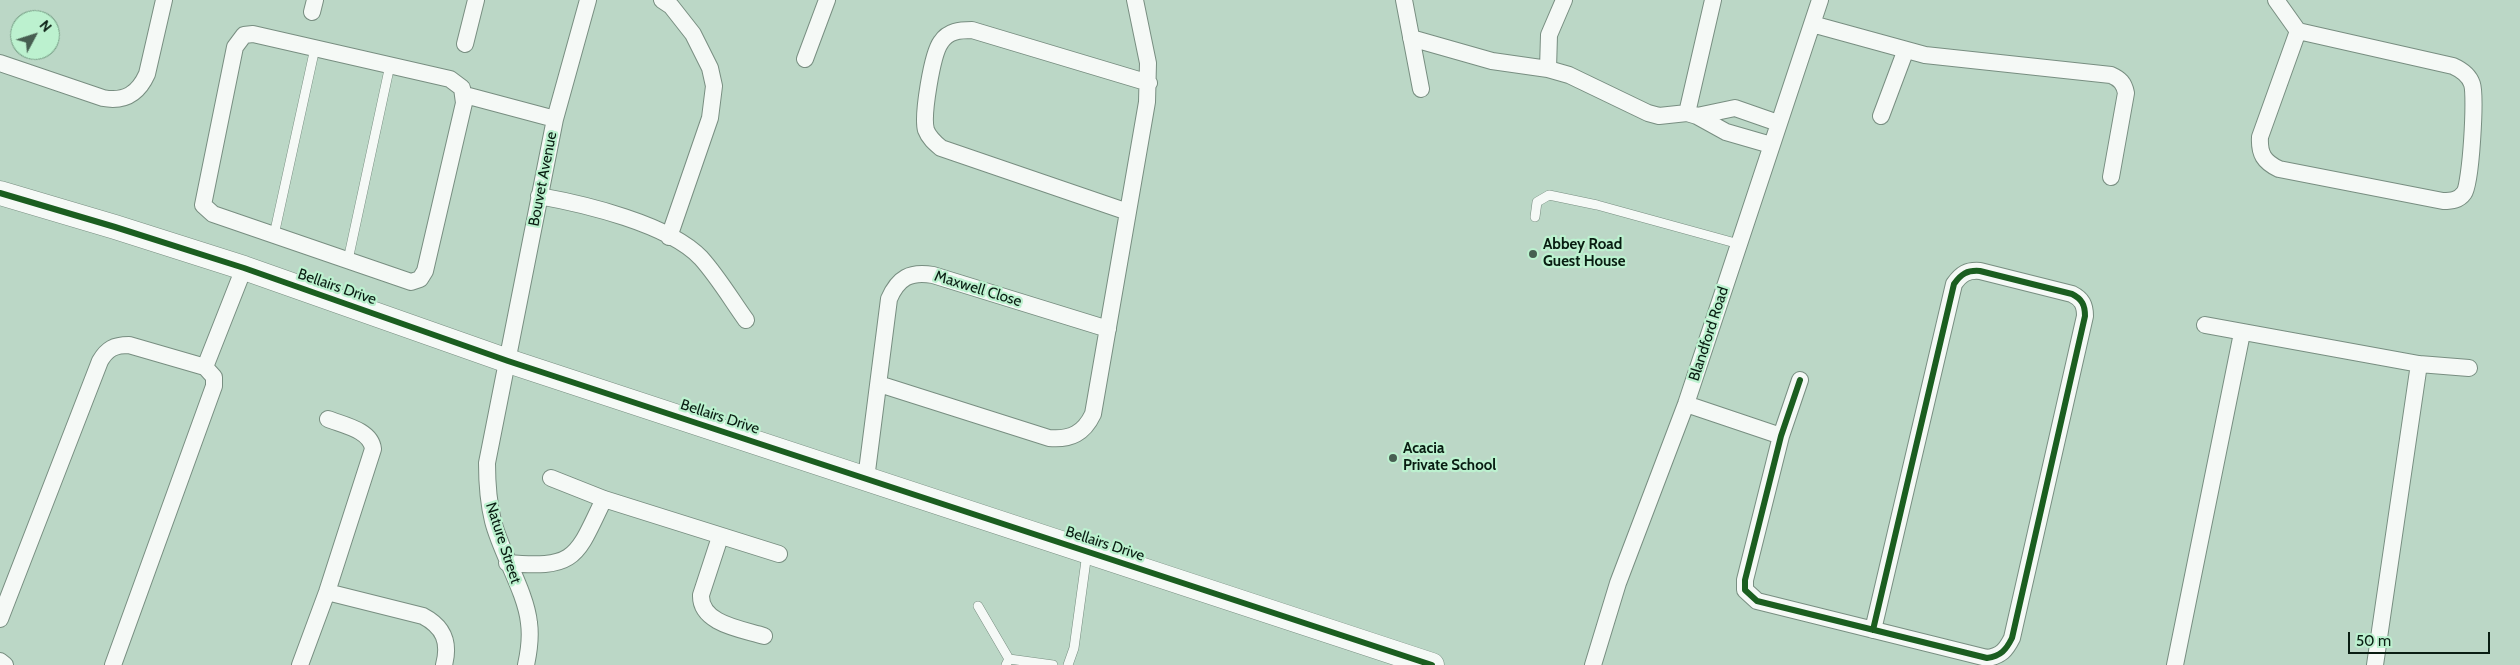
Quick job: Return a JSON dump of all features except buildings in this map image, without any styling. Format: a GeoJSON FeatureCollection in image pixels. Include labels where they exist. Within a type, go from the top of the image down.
{"type":"FeatureCollection","features":[{"type":"Feature","properties":{"kind":"street"},"geometry":{"type":"LineString","coordinates":[[0,63],[103,98],[121,100],[130,97],[143,84],[147,74],[164,0]]}},
{"type":"Feature","properties":{"kind":"street"},"geometry":{"type":"LineString","coordinates":[[465,44],[476,0]]}},
{"type":"Feature","properties":{"kind":"street","name":"Bouvet Avenue"},"geometry":{"type":"LineString","coordinates":[[508,361],[555,119],[588,0]]}},
{"type":"Feature","properties":{"kind":"street"},"geometry":{"type":"LineString","coordinates":[[662,0],[671,6],[693,34],[710,68],[714,86],[710,118],[669,237]]}},
{"type":"Feature","properties":{"kind":"street"},"geometry":{"type":"LineString","coordinates":[[805,59],[827,0]]}},
{"type":"Feature","properties":{"kind":"street"},"geometry":{"type":"LineString","coordinates":[[879,384],[1049,438],[1062,439],[1075,435],[1087,426],[1093,414],[1148,102],[1148,63],[1135,0]]}},
{"type":"Feature","properties":{"kind":"street"},"geometry":{"type":"LineString","coordinates":[[1404,0],[1421,88]]}},
{"type":"Feature","properties":{"kind":"street"},"geometry":{"type":"LineString","coordinates":[[1548,69],[1549,35],[1564,0]]}},
{"type":"Feature","properties":{"kind":"street"},"geometry":{"type":"LineString","coordinates":[[1692,115],[1713,0]]}},
{"type":"Feature","properties":{"kind":"street","name":"Blandford Road"},"geometry":{"type":"LineString","coordinates":[[1593,665],[1618,583],[1686,404],[1820,0]]}},
{"type":"Feature","properties":{"kind":"street"},"geometry":{"type":"LineString","coordinates":[[2276,0],[2298,31],[2453,66],[2467,75],[2474,92],[2469,179],[2464,194],[2458,199],[2443,201],[2279,169],[2269,164],[2263,158],[2260,149],[2260,137],[2298,31]]}},
{"type":"Feature","properties":{"kind":"street"},"geometry":{"type":"LineString","coordinates":[[1812,24],[1905,52],[1955,60],[2111,75],[2117,78],[2122,81],[2126,92],[2111,177]]}},
{"type":"Feature","properties":{"kind":"street"},"geometry":{"type":"LineString","coordinates":[[1128,212],[941,148],[932,140],[926,130],[925,116],[936,53],[941,42],[950,34],[959,30],[972,30],[1149,83]]}},
{"type":"Feature","properties":{"kind":"street"},"geometry":{"type":"LineString","coordinates":[[253,34],[390,65],[450,79],[458,83],[464,95],[423,276],[416,282],[411,282],[213,214],[203,205],[235,47],[244,35],[253,34]]}},
{"type":"Feature","properties":{"kind":"street"},"geometry":{"type":"LineString","coordinates":[[1411,38],[1492,61],[1569,74],[1648,113],[1659,116],[1692,115],[1735,108],[1778,123]]}},
{"type":"Feature","properties":{"kind":"street"},"geometry":{"type":"LineString","coordinates":[[1881,116],[1905,52]]}},
{"type":"Feature","properties":{"kind":"street"},"geometry":{"type":"LineString","coordinates":[[464,95],[555,119]]}},
{"type":"Feature","properties":{"kind":"street"},"geometry":{"type":"LineString","coordinates":[[1692,115],[1726,132],[1771,145]]}},
{"type":"Feature","properties":{"kind":"street","name":"Bellairs Drive"},"geometry":{"type":"LineString","coordinates":[[0,194],[115,227],[244,268],[508,361],[1432,665]]}},
{"type":"Feature","properties":{"kind":"street"},"geometry":{"type":"LineString","coordinates":[[539,196],[578,203],[606,211],[669,237],[700,257],[746,320]]}},
{"type":"Feature","properties":{"kind":"street"},"geometry":{"type":"LineString","coordinates":[[204,367],[244,268]]}},
{"type":"Feature","properties":{"kind":"street"},"geometry":{"type":"LineString","coordinates":[[1800,380],[1781,436],[1745,580],[1745,590],[1750,597],[1757,601],[1873,630],[1987,658],[2001,654],[2007,648],[2012,638],[2085,316],[2085,308],[2077,296],[1980,270],[1963,274],[1954,284],[1873,630]]}},
{"type":"Feature","properties":{"kind":"street","name":"Maxwell Close"},"geometry":{"type":"LineString","coordinates":[[866,479],[873,409],[879,384],[889,299],[902,278],[911,274],[933,275],[1108,329]]}},
{"type":"Feature","properties":{"kind":"street"},"geometry":{"type":"LineString","coordinates":[[2205,325],[2420,364],[2469,368]]}},
{"type":"Feature","properties":{"kind":"street"},"geometry":{"type":"LineString","coordinates":[[2175,665],[2242,333]]}},
{"type":"Feature","properties":{"kind":"street"},"geometry":{"type":"LineString","coordinates":[[0,618],[96,370],[105,352],[119,345],[129,345],[204,367],[214,376],[214,386],[113,665]]}},
{"type":"Feature","properties":{"kind":"street","name":"Nature Street"},"geometry":{"type":"LineString","coordinates":[[508,361],[487,463],[487,493],[493,521],[507,563],[524,601],[530,622],[530,645],[526,665]]}},
{"type":"Feature","properties":{"kind":"street"},"geometry":{"type":"LineString","coordinates":[[2375,665],[2420,364]]}},
{"type":"Feature","properties":{"kind":"street"},"geometry":{"type":"LineString","coordinates":[[1686,404],[1781,436]]}},
{"type":"Feature","properties":{"kind":"street"},"geometry":{"type":"LineString","coordinates":[[300,665],[327,592],[374,449],[369,438],[362,433],[328,419]]}},
{"type":"Feature","properties":{"kind":"street"},"geometry":{"type":"LineString","coordinates":[[551,478],[604,499],[779,554]]}},
{"type":"Feature","properties":{"kind":"street"},"geometry":{"type":"LineString","coordinates":[[507,563],[548,566],[564,561],[576,552],[584,540],[604,499]]}},
{"type":"Feature","properties":{"kind":"street"},"geometry":{"type":"LineString","coordinates":[[720,537],[701,594],[701,603],[704,610],[716,620],[764,636]]}},
{"type":"Feature","properties":{"kind":"street"},"geometry":{"type":"LineString","coordinates":[[327,592],[423,616],[433,622],[441,629],[446,639],[447,648],[444,665]]}},
{"type":"Feature","properties":{"kind":"street"},"geometry":{"type":"LineString","coordinates":[[0,661],[5,665]]}},
{"type":"Feature","properties":{"kind":"lane"},"geometry":{"type":"LineString","coordinates":[[274,235],[315,48]]}},
{"type":"Feature","properties":{"kind":"lane"},"geometry":{"type":"LineString","coordinates":[[348,260],[390,65]]}},
{"type":"Feature","properties":{"kind":"lane"},"geometry":{"type":"LineString","coordinates":[[1535,217],[1537,202],[1549,196],[1597,205],[1739,244]]}},
{"type":"Feature","properties":{"kind":"lane"},"geometry":{"type":"LineString","coordinates":[[1068,665],[1074,648],[1087,551]]}},
{"type":"Feature","properties":{"kind":"lane"},"geometry":{"type":"LineString","coordinates":[[978,606],[1008,662],[1053,665]]}},
{"type":"Feature","properties":{"kind":"cycle path"},"geometry":{"type":"LineString","coordinates":[[0,193],[244,268],[508,361],[1432,665]]}},
{"type":"Feature","properties":{"kind":"cycle path"},"geometry":{"type":"LineString","coordinates":[[1800,380],[1781,436],[1745,580],[1745,590],[1757,601],[1987,658],[1996,656],[2008,646],[2012,638],[2085,316],[2084,306],[2081,300],[2072,294],[1980,271],[1965,273],[1954,284],[1873,630]]}},
{"type":"Feature","properties":{"kind":"place","name":"Abbey Road Guest House"},"geometry":{"type":"Point","coordinates":[1533,254]}},
{"type":"Feature","properties":{"kind":"place","name":"Acacia Private School"},"geometry":{"type":"Point","coordinates":[1393,458]}}]}
